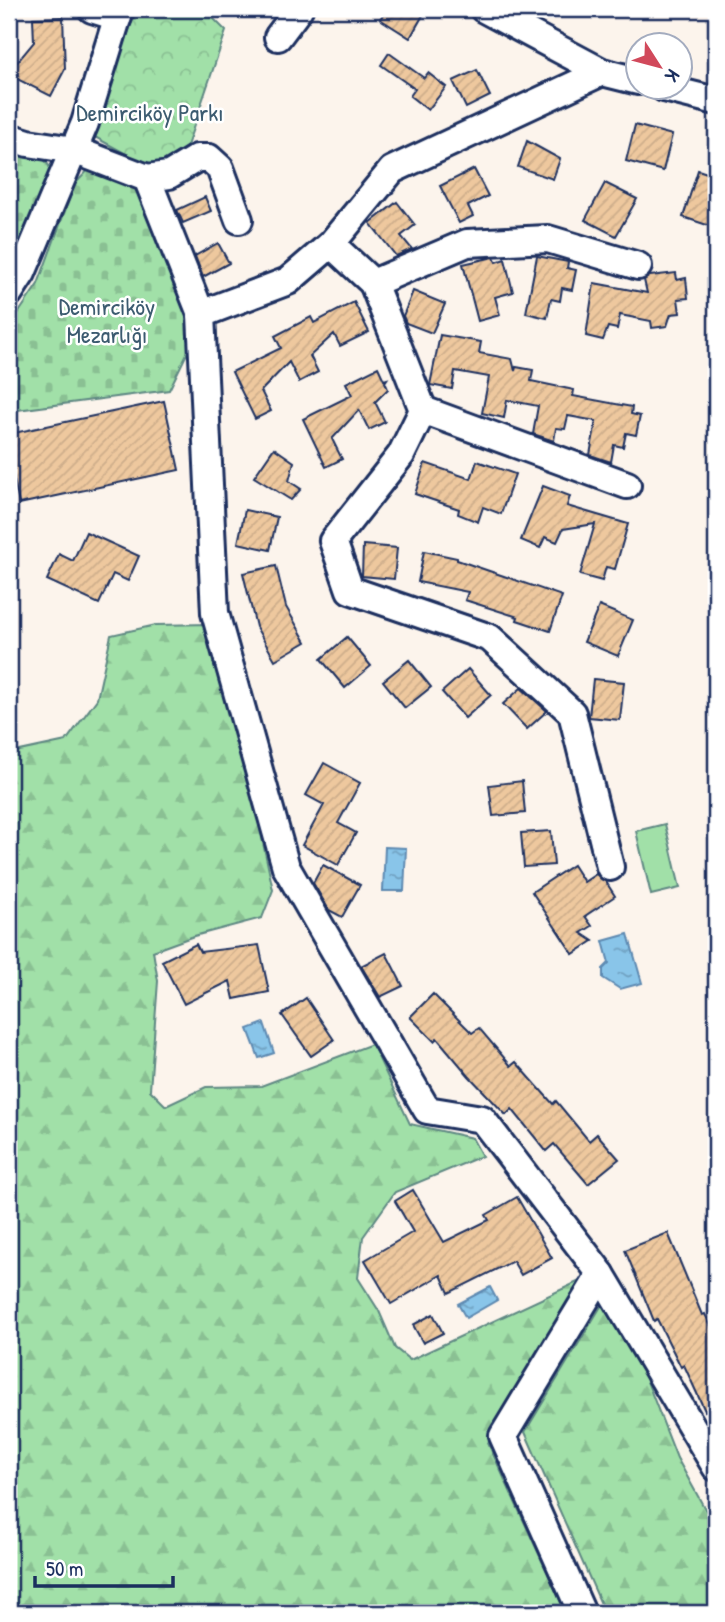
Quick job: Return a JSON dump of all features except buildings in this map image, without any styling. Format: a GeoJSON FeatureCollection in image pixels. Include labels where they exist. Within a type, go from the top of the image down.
{"type":"FeatureCollection","features":[{"type":"Feature","properties":{"kind":"street"},"geometry":{"type":"LineString","coordinates":[[9,293],[22,273],[85,123],[119,13],[92,9]]}},
{"type":"Feature","properties":{"kind":"street"},"geometry":{"type":"LineString","coordinates":[[278,37],[299,9]]}},
{"type":"Feature","properties":{"kind":"street"},"geometry":{"type":"LineString","coordinates":[[484,9],[602,72],[624,78]]}},
{"type":"Feature","properties":{"kind":"street"},"geometry":{"type":"LineString","coordinates":[[201,314],[288,281],[331,244],[392,170],[602,72]]}},
{"type":"Feature","properties":{"kind":"street"},"geometry":{"type":"LineString","coordinates":[[694,96],[716,101]]}},
{"type":"Feature","properties":{"kind":"street"},"geometry":{"type":"LineString","coordinates":[[9,137],[28,143],[74,150],[147,178],[169,175],[197,158],[209,158],[220,168],[239,220]]}},
{"type":"Feature","properties":{"kind":"street"},"geometry":{"type":"LineString","coordinates":[[147,178],[201,314],[215,613],[286,867],[427,1110],[482,1119],[601,1274],[716,1467]]}},
{"type":"Feature","properties":{"kind":"street"},"geometry":{"type":"LineString","coordinates":[[373,284],[467,243],[548,239],[638,265]]}},
{"type":"Feature","properties":{"kind":"street"},"geometry":{"type":"LineString","coordinates":[[331,244],[373,284],[423,410],[401,455],[333,541],[350,590],[490,638],[572,713],[610,867]]}},
{"type":"Feature","properties":{"kind":"street"},"geometry":{"type":"LineString","coordinates":[[423,410],[627,485]]}},
{"type":"Feature","properties":{"kind":"street"},"geometry":{"type":"LineString","coordinates":[[582,1613],[503,1436],[601,1274]]}},
{"type":"Feature","properties":{"kind":"green space","name":"Demirciköy Parkı"},"geometry":{"type":"Polygon","coordinates":[[[137,9],[204,9],[226,31],[187,146],[158,171],[91,135],[137,9]]]}},
{"type":"Feature","properties":{"kind":"green space","name":"Demirciköy Mezarlığı"},"geometry":{"type":"Polygon","coordinates":[[[9,147],[43,159],[51,176],[9,263],[9,147]]]}},
{"type":"Feature","properties":{"kind":"green space","name":"Demirciköy Mezarlığı"},"geometry":{"type":"Polygon","coordinates":[[[93,165],[134,178],[196,335],[169,390],[9,411],[9,327],[38,284],[75,184],[93,165]]]}},
{"type":"Feature","properties":{"kind":"green space"},"geometry":{"type":"Polygon","coordinates":[[[210,624],[254,800],[273,890],[262,918],[194,936],[153,951],[158,981],[150,1090],[166,1106],[206,1087],[261,1086],[372,1044],[410,1124],[472,1138],[482,1156],[395,1192],[363,1237],[358,1278],[379,1311],[395,1348],[410,1360],[586,1278],[488,1443],[566,1613],[9,1613],[9,752],[66,741],[97,699],[111,635],[156,625],[210,624]]]}},
{"type":"Feature","properties":{"kind":"green space"},"geometry":{"type":"Polygon","coordinates":[[[665,824],[680,888],[651,895],[636,831],[665,824]]]}},
{"type":"Feature","properties":{"kind":"green space"},"geometry":{"type":"Polygon","coordinates":[[[603,1303],[641,1366],[677,1458],[716,1529],[716,1613],[605,1613],[525,1432],[603,1303]]]}},
{"type":"Feature","properties":{"kind":"water"},"geometry":{"type":"Polygon","coordinates":[[[385,847],[406,848],[404,891],[383,891],[385,847]]]}},
{"type":"Feature","properties":{"kind":"water"},"geometry":{"type":"Polygon","coordinates":[[[628,934],[642,983],[620,989],[603,978],[603,969],[609,963],[603,941],[628,934]]]}},
{"type":"Feature","properties":{"kind":"water"},"geometry":{"type":"Polygon","coordinates":[[[264,1023],[274,1053],[259,1058],[248,1029],[264,1023]]]}},
{"type":"Feature","properties":{"kind":"water"},"geometry":{"type":"Polygon","coordinates":[[[490,1287],[497,1300],[466,1318],[458,1304],[490,1287]]]}}]}
